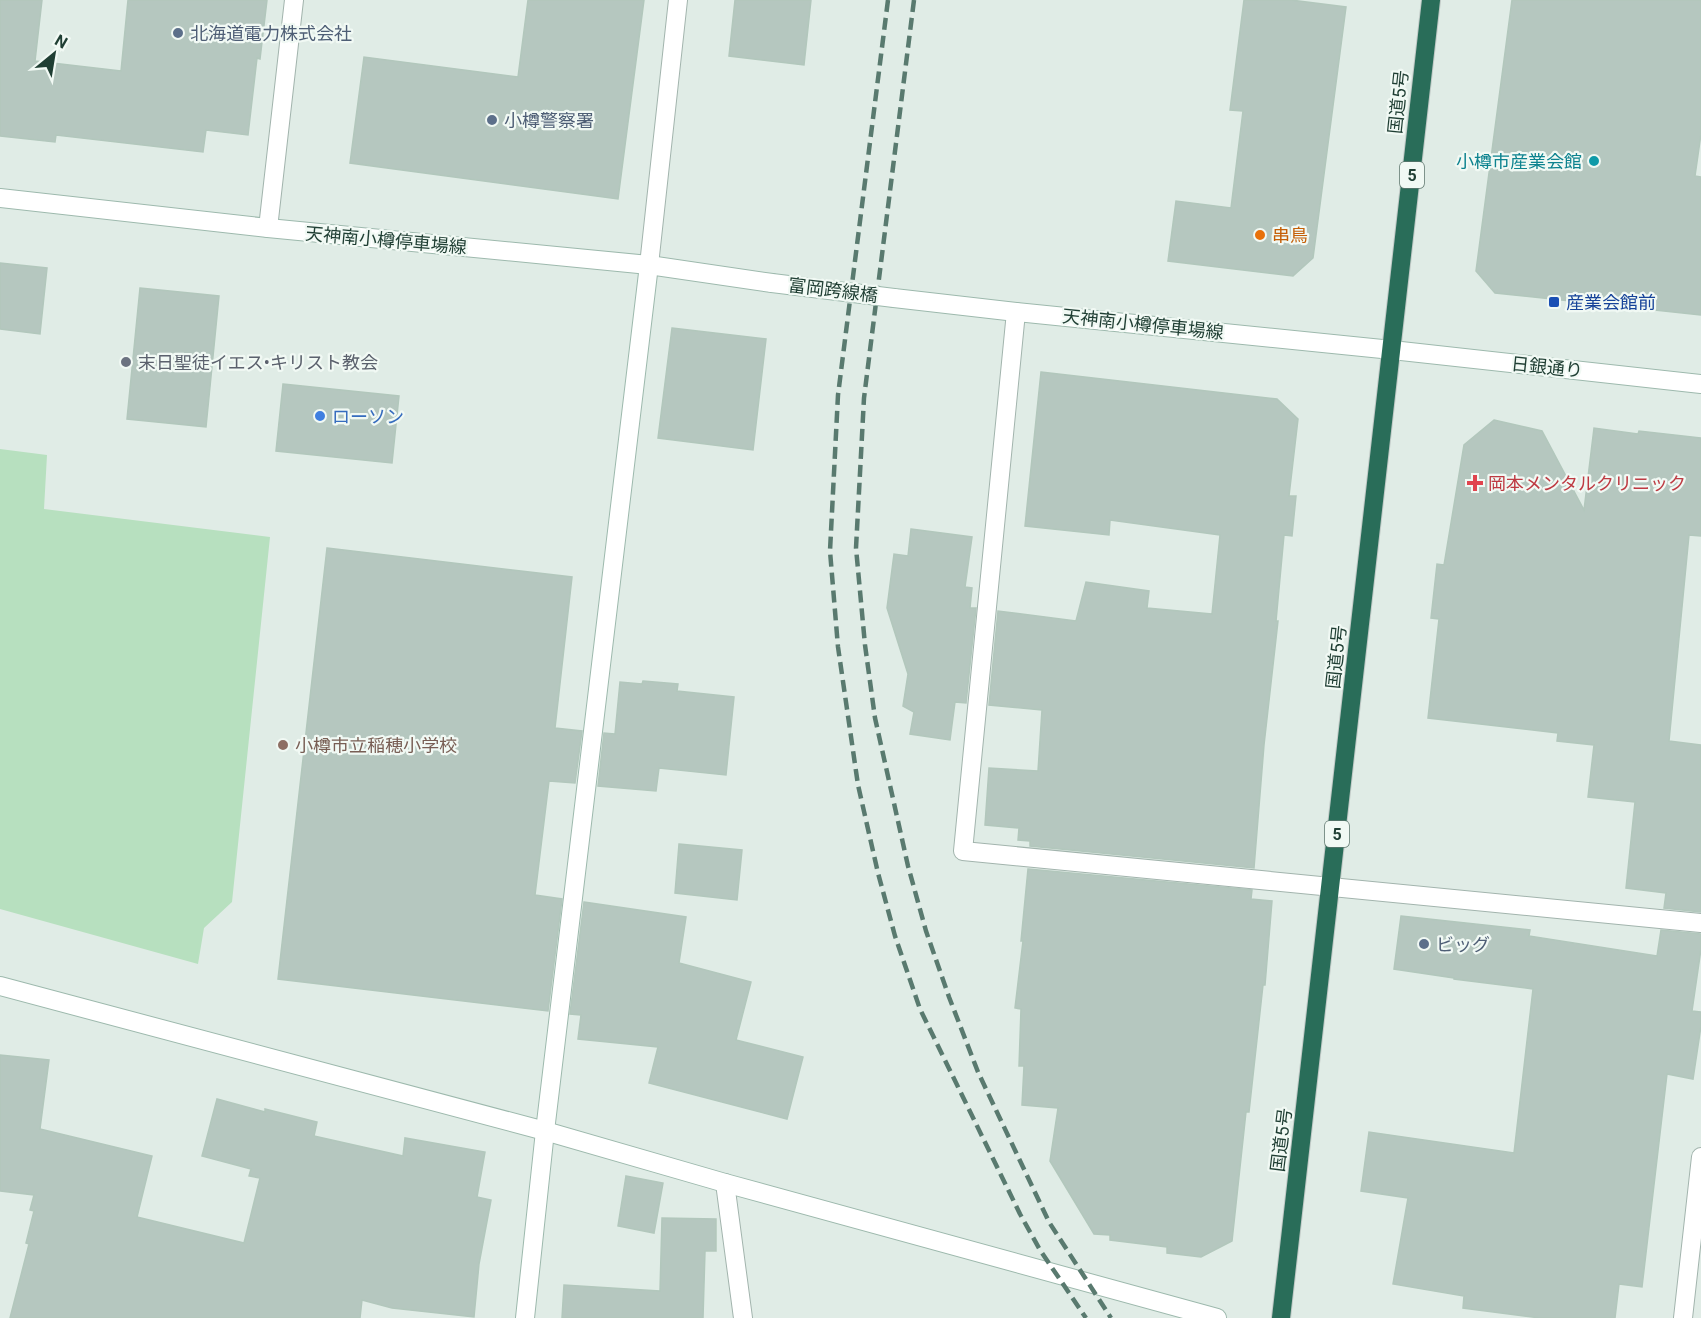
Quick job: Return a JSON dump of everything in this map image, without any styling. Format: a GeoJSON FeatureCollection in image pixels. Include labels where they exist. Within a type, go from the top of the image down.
{"type":"FeatureCollection","features":[{"type":"Feature","properties":{"kind":"highway","name":"国道5号"},"geometry":{"type":"LineString","coordinates":[[1281,1318],[1431,0]]}},
{"type":"Feature","properties":{"kind":"street"},"geometry":{"type":"LineString","coordinates":[[268,228],[294,0]]}},
{"type":"Feature","properties":{"kind":"street"},"geometry":{"type":"LineString","coordinates":[[525,1318],[678,0]]}},
{"type":"Feature","properties":{"kind":"street","name":"天神南小樽停車場線"},"geometry":{"type":"LineString","coordinates":[[0,198],[268,228],[649,265],[772,283]]}},
{"type":"Feature","properties":{"kind":"street","name":"富岡跨線橋"},"geometry":{"type":"LineString","coordinates":[[772,283],[894,298]]}},
{"type":"Feature","properties":{"kind":"street","name":"天神南小樽停車場線"},"geometry":{"type":"LineString","coordinates":[[894,298],[1392,350]]}},
{"type":"Feature","properties":{"kind":"street"},"geometry":{"type":"LineString","coordinates":[[1016,312],[963,851],[1701,923]]}},
{"type":"Feature","properties":{"kind":"street","name":"日銀通り"},"geometry":{"type":"LineString","coordinates":[[1392,350],[1701,384]]}},
{"type":"Feature","properties":{"kind":"street"},"geometry":{"type":"LineString","coordinates":[[0,986],[545,1131],[725,1183],[1217,1318]]}},
{"type":"Feature","properties":{"kind":"street"},"geometry":{"type":"LineString","coordinates":[[1683,1318],[1701,1157]]}},
{"type":"Feature","properties":{"kind":"street"},"geometry":{"type":"LineString","coordinates":[[725,1183],[743,1318]]}},
{"type":"Feature","properties":{"kind":"green space"},"geometry":{"type":"Polygon","coordinates":[[[0,449],[47,455],[44,509],[270,537],[232,902],[204,928],[198,964],[0,909],[0,449]]]}},
{"type":"Feature","properties":{"kind":"building"},"geometry":{"type":"Polygon","coordinates":[[[0,0],[42,0],[35,61],[121,71],[128,0],[267,0],[260,59],[257,58],[248,135],[206,130],[203,152],[56,135],[55,142],[0,136],[0,0]]]}},
{"type":"Feature","properties":{"kind":"building","name":"小樽警察署"},"geometry":{"type":"Polygon","coordinates":[[[528,0],[644,0],[618,199],[350,163],[364,57],[518,77],[528,0]]]}},
{"type":"Feature","properties":{"kind":"building"},"geometry":{"type":"Polygon","coordinates":[[[735,0],[811,0],[804,65],[729,56],[735,0]]]}},
{"type":"Feature","properties":{"kind":"building"},"geometry":{"type":"Polygon","coordinates":[[[1244,0],[1291,0],[1346,7],[1313,258],[1293,276],[1168,261],[1176,201],[1231,208],[1243,111],[1230,110],[1244,0]]]}},
{"type":"Feature","properties":{"kind":"building","name":"小樽市産業会館"},"geometry":{"type":"Polygon","coordinates":[[[1512,0],[1701,0],[1701,134],[1695,176],[1701,177],[1701,315],[1495,293],[1476,271],[1512,0]]]}},
{"type":"Feature","properties":{"kind":"building"},"geometry":{"type":"Polygon","coordinates":[[[0,263],[47,268],[40,334],[0,329],[0,263]]]}},
{"type":"Feature","properties":{"kind":"building"},"geometry":{"type":"Polygon","coordinates":[[[140,288],[219,296],[206,427],[127,419],[140,288]]]}},
{"type":"Feature","properties":{"kind":"building"},"geometry":{"type":"Polygon","coordinates":[[[672,328],[766,339],[753,450],[658,438],[672,328]]]}},
{"type":"Feature","properties":{"kind":"building"},"geometry":{"type":"Polygon","coordinates":[[[1041,372],[1277,399],[1298,419],[1289,496],[1296,496],[1292,536],[1284,535],[1254,868],[1030,846],[1030,841],[1018,840],[1019,828],[985,825],[989,768],[1038,771],[1042,710],[989,705],[998,611],[1076,621],[1086,582],[1149,591],[1147,608],[1212,614],[1220,535],[1110,520],[1109,535],[1025,526],[1041,372]]]}},
{"type":"Feature","properties":{"kind":"building"},"geometry":{"type":"Polygon","coordinates":[[[283,384],[399,396],[392,463],[276,451],[283,384]]]}},
{"type":"Feature","properties":{"kind":"building"},"geometry":{"type":"Polygon","coordinates":[[[1494,420],[1542,431],[1584,510],[1594,428],[1638,434],[1639,431],[1701,438],[1701,536],[1689,535],[1669,741],[1701,745],[1701,912],[1664,908],[1666,893],[1626,888],[1635,802],[1588,797],[1594,745],[1557,741],[1558,733],[1428,718],[1439,619],[1431,618],[1437,564],[1444,565],[1464,445],[1494,420]]]}},
{"type":"Feature","properties":{"kind":"building"},"geometry":{"type":"Polygon","coordinates":[[[911,529],[972,537],[965,587],[972,588],[970,608],[976,608],[966,703],[955,702],[950,740],[910,734],[914,712],[903,706],[908,674],[887,608],[894,554],[908,556],[911,529]]]}},
{"type":"Feature","properties":{"kind":"building"},"geometry":{"type":"Polygon","coordinates":[[[327,548],[572,577],[555,728],[582,731],[575,783],[549,781],[535,895],[562,899],[548,1011],[278,979],[327,548]]]}},
{"type":"Feature","properties":{"kind":"building"},"geometry":{"type":"Polygon","coordinates":[[[643,681],[678,684],[677,691],[734,697],[726,775],[659,768],[656,791],[598,786],[604,733],[615,734],[620,682],[642,684],[643,681]]]}},
{"type":"Feature","properties":{"kind":"building"},"geometry":{"type":"Polygon","coordinates":[[[679,844],[742,850],[737,900],[675,893],[679,844]]]}},
{"type":"Feature","properties":{"kind":"building"},"geometry":{"type":"Polygon","coordinates":[[[1028,869],[1252,890],[1251,899],[1272,901],[1265,985],[1263,985],[1249,1112],[1246,1112],[1232,1241],[1201,1257],[1167,1253],[1167,1247],[1110,1240],[1110,1235],[1094,1234],[1050,1161],[1058,1108],[1022,1105],[1024,1066],[1019,1066],[1021,1009],[1015,1008],[1028,869]]]}},
{"type":"Feature","properties":{"kind":"building"},"geometry":{"type":"Polygon","coordinates":[[[584,902],[686,917],[679,963],[751,982],[736,1040],[803,1057],[787,1119],[649,1083],[658,1047],[578,1039],[581,1015],[570,1014],[584,902]]]}},
{"type":"Feature","properties":{"kind":"building"},"geometry":{"type":"Polygon","coordinates":[[[1401,916],[1530,930],[1529,936],[1657,956],[1661,930],[1701,934],[1692,1011],[1701,1012],[1701,1026],[1693,1079],[1667,1074],[1642,1287],[1619,1284],[1615,1318],[1540,1318],[1463,1308],[1464,1296],[1393,1284],[1408,1198],[1361,1191],[1369,1132],[1514,1153],[1533,989],[1394,969],[1401,916]]]}},
{"type":"Feature","properties":{"kind":"building"},"geometry":{"type":"Polygon","coordinates":[[[0,1055],[49,1060],[40,1129],[152,1156],[137,1217],[244,1243],[260,1178],[249,1176],[251,1169],[202,1156],[217,1099],[265,1112],[265,1109],[317,1122],[314,1136],[403,1156],[405,1138],[485,1152],[477,1197],[491,1200],[479,1264],[474,1317],[392,1308],[362,1300],[360,1318],[10,1318],[29,1244],[26,1243],[34,1211],[30,1210],[34,1195],[0,1191],[0,1055]]]}},
{"type":"Feature","properties":{"kind":"building"},"geometry":{"type":"Polygon","coordinates":[[[626,1176],[663,1183],[654,1233],[618,1226],[626,1176]]]}},
{"type":"Feature","properties":{"kind":"building"},"geometry":{"type":"Polygon","coordinates":[[[662,1218],[716,1219],[716,1251],[705,1251],[703,1318],[562,1318],[564,1285],[660,1291],[662,1218]]]}},
{"type":"Feature","properties":{"kind":"railway"},"geometry":{"type":"LineString","coordinates":[[888,0],[838,395],[830,551],[838,647],[858,785],[895,936],[920,1009],[1020,1214],[1040,1250],[1086,1318]]}},
{"type":"Feature","properties":{"kind":"railway"},"geometry":{"type":"LineString","coordinates":[[914,0],[864,398],[856,548],[865,645],[875,718],[908,866],[926,931],[978,1072],[1049,1222],[1111,1318]]}},
{"type":"Feature","properties":{"kind":"place","name":"北海道電力株式会社"},"geometry":{"type":"Point","coordinates":[178,33]}},
{"type":"Feature","properties":{"kind":"place","name":"小樽警察署"},"geometry":{"type":"Point","coordinates":[492,120]}},
{"type":"Feature","properties":{"kind":"place","name":"小樽市産業会館"},"geometry":{"type":"Point","coordinates":[1594,161]}},
{"type":"Feature","properties":{"kind":"place","name":"串鳥"},"geometry":{"type":"Point","coordinates":[1260,235]}},
{"type":"Feature","properties":{"kind":"place","name":"産業会館前"},"geometry":{"type":"Point","coordinates":[1554,302]}},
{"type":"Feature","properties":{"kind":"place","name":"末日聖徒イエス•キリスト教会"},"geometry":{"type":"Point","coordinates":[126,362]}},
{"type":"Feature","properties":{"kind":"place","name":"ローソン"},"geometry":{"type":"Point","coordinates":[320,416]}},
{"type":"Feature","properties":{"kind":"place","name":"岡本メンタルクリニック"},"geometry":{"type":"Point","coordinates":[1475,483]}},
{"type":"Feature","properties":{"kind":"place","name":"小樽市立稲穂小学校"},"geometry":{"type":"Point","coordinates":[283,745]}},
{"type":"Feature","properties":{"kind":"place","name":"ビッグ"},"geometry":{"type":"Point","coordinates":[1424,944]}}]}
